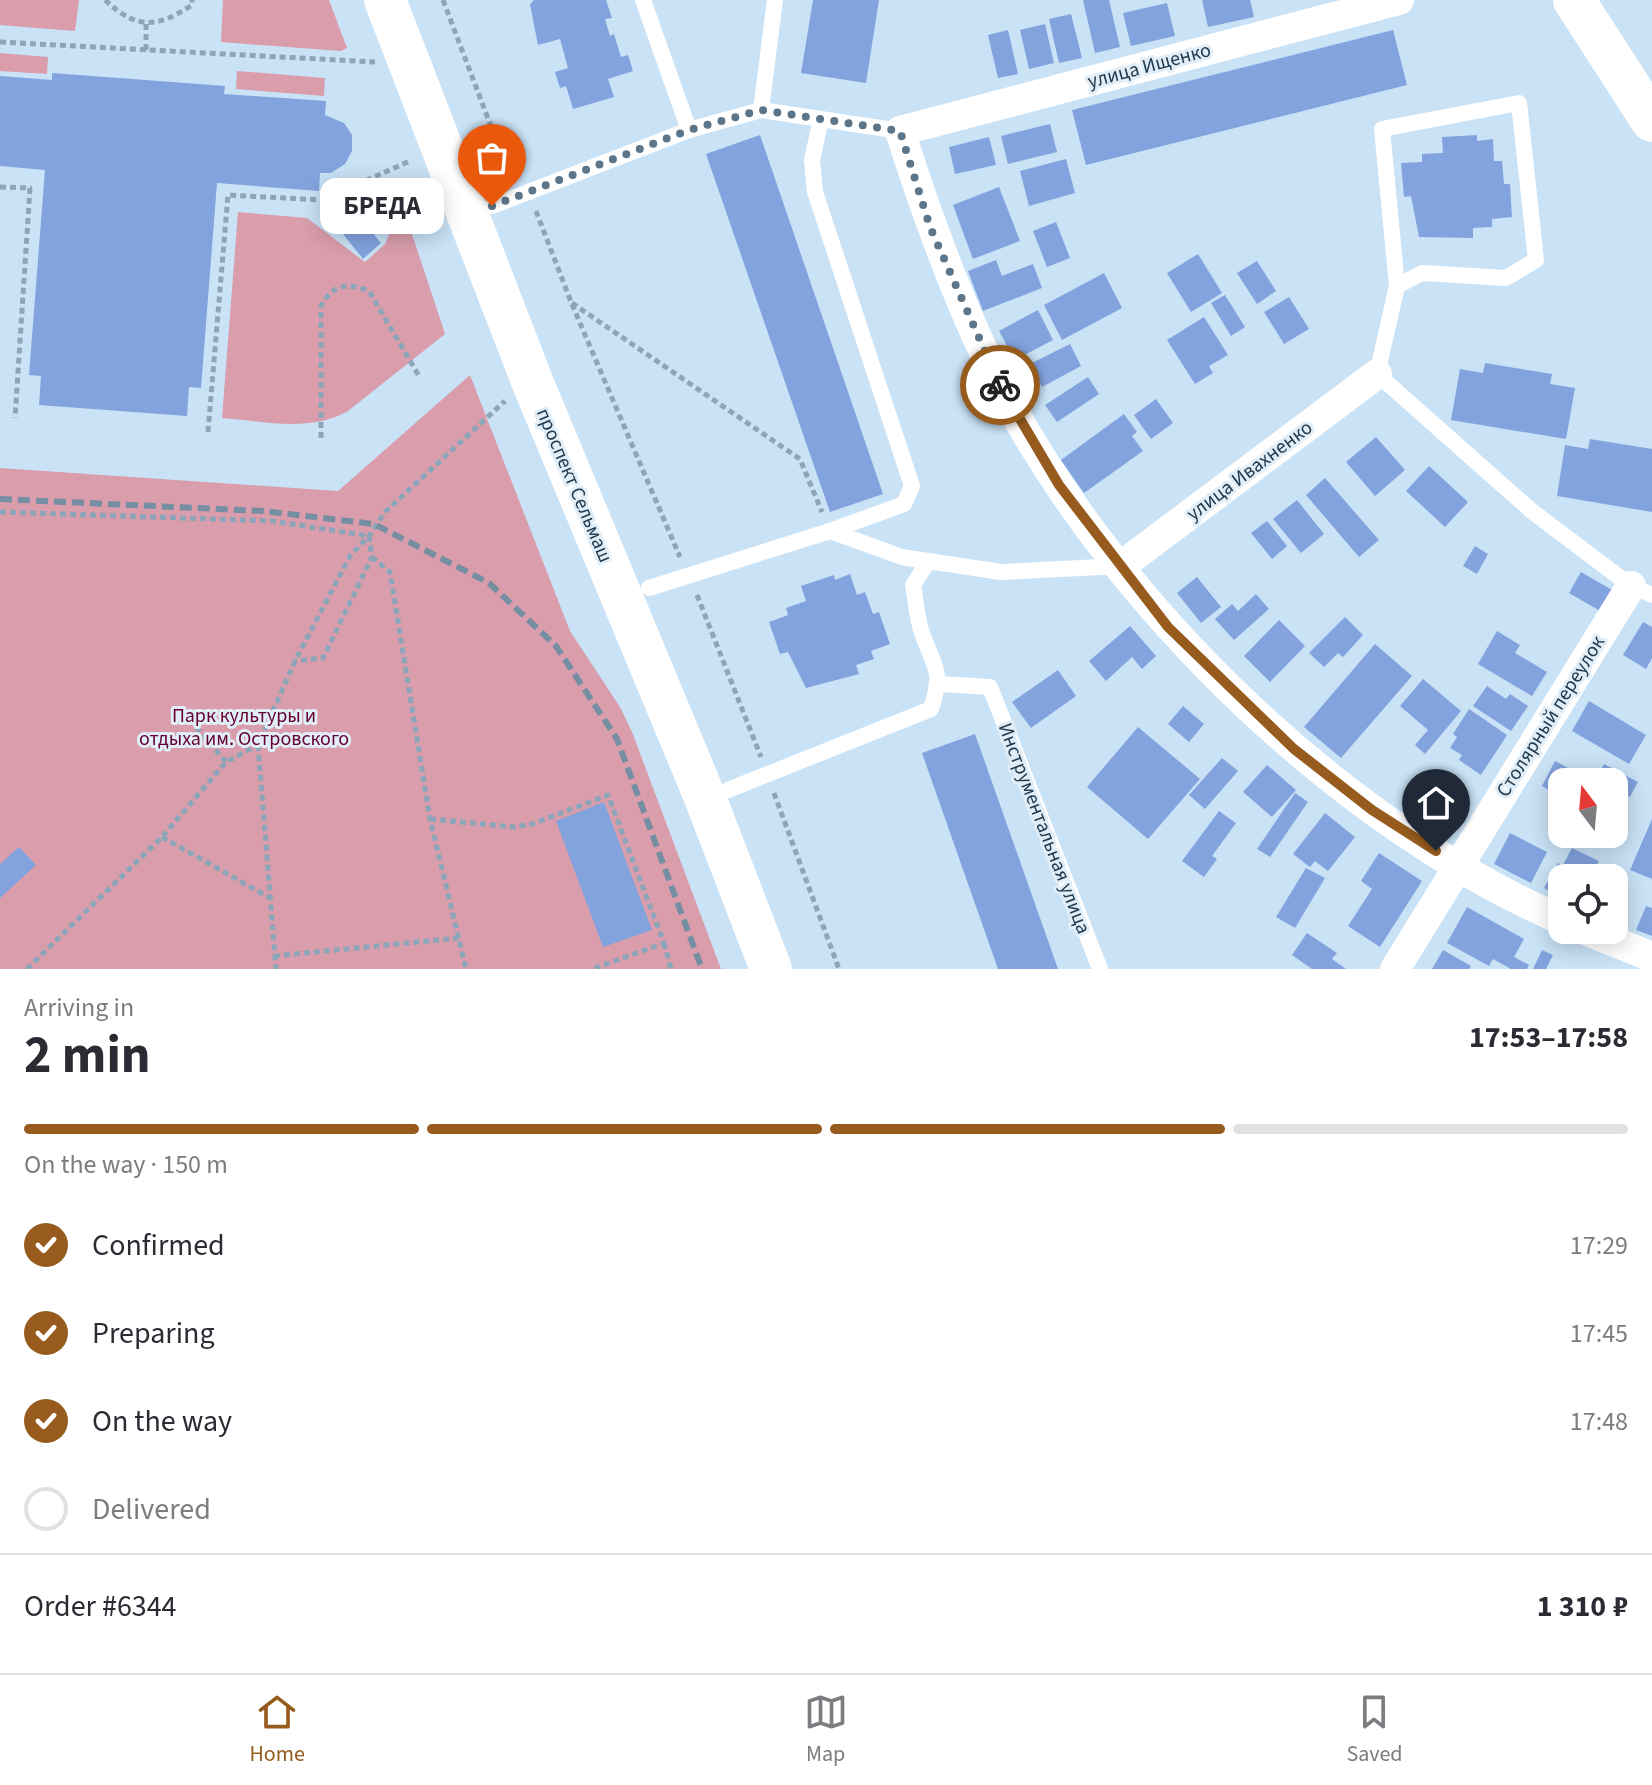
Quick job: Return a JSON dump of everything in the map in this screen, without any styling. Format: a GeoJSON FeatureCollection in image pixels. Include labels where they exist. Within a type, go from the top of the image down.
{"type":"FeatureCollection","features":[{"type":"Feature","properties":{"kind":"main road","name":"проспект Сельмаш"},"geometry":{"type":"LineString","coordinates":[[385,0],[532,381],[704,795],[771,969]]}},
{"type":"Feature","properties":{"kind":"main road","name":"проспект Сельмаш"},"geometry":{"type":"LineString","coordinates":[[414,0],[505,201],[556,371],[649,588],[797,969]]}},
{"type":"Feature","properties":{"kind":"main road"},"geometry":{"type":"LineString","coordinates":[[1574,0],[1652,121]]}},
{"type":"Feature","properties":{"kind":"street","name":"улица Ищенко"},"geometry":{"type":"LineString","coordinates":[[900,131],[1399,0]]}},
{"type":"Feature","properties":{"kind":"street"},"geometry":{"type":"LineString","coordinates":[[900,131],[930,227],[969,321],[1008,400],[1059,485],[1168,627],[1294,749],[1372,810],[1457,864],[1548,914]]}},
{"type":"Feature","properties":{"kind":"street","name":"улица Ивахненко"},"geometry":{"type":"LineString","coordinates":[[1121,566],[1377,374]]}},
{"type":"Feature","properties":{"kind":"street","name":"Столярный переулок"},"geometry":{"type":"LineString","coordinates":[[1395,969],[1457,864],[1642,591]]}},
{"type":"Feature","properties":{"kind":"street"},"geometry":{"type":"LineString","coordinates":[[1620,944],[1652,957]]}},
{"type":"Feature","properties":{"kind":"lane"},"geometry":{"type":"LineString","coordinates":[[643,0],[689,130]]}},
{"type":"Feature","properties":{"kind":"lane"},"geometry":{"type":"LineString","coordinates":[[761,110],[775,0]]}},
{"type":"Feature","properties":{"kind":"lane"},"geometry":{"type":"LineString","coordinates":[[1397,286],[1422,273],[1506,278],[1536,260],[1519,103],[1382,129],[1397,286],[1377,374],[1533,512],[1642,591]]}},
{"type":"Feature","properties":{"kind":"lane"},"geometry":{"type":"LineString","coordinates":[[505,201],[689,130],[761,110],[900,131]]}},
{"type":"Feature","properties":{"kind":"lane"},"geometry":{"type":"LineString","coordinates":[[649,588],[830,531],[904,504],[912,486],[815,192],[812,160],[821,119]]}},
{"type":"Feature","properties":{"kind":"lane"},"geometry":{"type":"LineString","coordinates":[[830,531],[902,557],[1001,572],[1121,566]]}},
{"type":"Feature","properties":{"kind":"lane"},"geometry":{"type":"LineString","coordinates":[[728,790],[931,709],[939,684],[938,668],[922,634],[913,585],[928,562]]}},
{"type":"Feature","properties":{"kind":"lane","name":"Инструментальная улица"},"geometry":{"type":"LineString","coordinates":[[939,684],[990,687],[1100,969]]}},
{"type":"Feature","properties":{"kind":"path"},"geometry":{"type":"LineString","coordinates":[[105,0],[126,20],[166,22],[192,5],[192,0]]}},
{"type":"Feature","properties":{"kind":"path"},"geometry":{"type":"LineString","coordinates":[[443,0],[505,201]]}},
{"type":"Feature","properties":{"kind":"path"},"geometry":{"type":"LineString","coordinates":[[146,21],[146,50]]}},
{"type":"Feature","properties":{"kind":"path"},"geometry":{"type":"LineString","coordinates":[[0,42],[390,62]]}},
{"type":"Feature","properties":{"kind":"path"},"geometry":{"type":"LineString","coordinates":[[208,432],[228,195],[322,200],[413,160]]}},
{"type":"Feature","properties":{"kind":"path"},"geometry":{"type":"LineString","coordinates":[[0,187],[30,188],[15,418]]}},
{"type":"Feature","properties":{"kind":"path"},"geometry":{"type":"LineString","coordinates":[[321,438],[321,306],[328,292],[340,286],[357,286],[369,291],[419,376]]}},
{"type":"Feature","properties":{"kind":"path"},"geometry":{"type":"LineString","coordinates":[[571,302],[800,459],[830,531]]}},
{"type":"Feature","properties":{"kind":"path"},"geometry":{"type":"LineString","coordinates":[[276,969],[258,745],[295,661],[350,556],[369,536],[385,512],[508,398],[532,381]]}},
{"type":"Feature","properties":{"kind":"path"},"geometry":{"type":"LineString","coordinates":[[0,512],[272,521],[369,536]]}},
{"type":"Feature","properties":{"kind":"path"},"geometry":{"type":"LineString","coordinates":[[295,661],[323,658],[372,557],[369,536]]}},
{"type":"Feature","properties":{"kind":"path"},"geometry":{"type":"LineString","coordinates":[[372,557],[390,572],[430,819],[466,969]]}},
{"type":"Feature","properties":{"kind":"path"},"geometry":{"type":"LineString","coordinates":[[196,727],[226,762]]}},
{"type":"Feature","properties":{"kind":"path"},"geometry":{"type":"LineString","coordinates":[[27,969],[162,837],[226,762],[258,745]]}},
{"type":"Feature","properties":{"kind":"path"},"geometry":{"type":"LineString","coordinates":[[430,819],[514,827],[532,824],[608,795],[671,969]]}},
{"type":"Feature","properties":{"kind":"path"},"geometry":{"type":"LineString","coordinates":[[162,837],[270,898]]}},
{"type":"Feature","properties":{"kind":"path"},"geometry":{"type":"LineString","coordinates":[[274,956],[459,938]]}},
{"type":"Feature","properties":{"kind":"path"},"geometry":{"type":"LineString","coordinates":[[593,969],[664,943]]}},
{"type":"Feature","properties":{"kind":"green space"},"geometry":{"type":"Polygon","coordinates":[[[0,0],[79,0],[75,31],[0,25],[0,0]]]}},
{"type":"Feature","properties":{"kind":"green space"},"geometry":{"type":"Polygon","coordinates":[[[223,0],[329,0],[347,48],[341,51],[221,42],[223,0]]]}},
{"type":"Feature","properties":{"kind":"green space"},"geometry":{"type":"Polygon","coordinates":[[[0,53],[48,57],[47,74],[0,71],[0,53]]]}},
{"type":"Feature","properties":{"kind":"green space"},"geometry":{"type":"Polygon","coordinates":[[[237,71],[325,78],[324,96],[236,89],[237,71]]]}},
{"type":"Feature","properties":{"kind":"green space"},"geometry":{"type":"Polygon","coordinates":[[[238,212],[307,218],[365,262],[385,244],[393,225],[408,222],[445,334],[348,411],[333,418],[286,424],[222,418],[238,212]]]}},
{"type":"Feature","properties":{"kind":"green space","name":"Парк культуры и отдыха им. Островского"},"geometry":{"type":"Polygon","coordinates":[[[470,375],[570,631],[620,707],[632,732],[721,969],[0,969],[0,468],[338,491],[470,375]]]}},
{"type":"Feature","properties":{"kind":"building"},"geometry":{"type":"Polygon","coordinates":[[[534,0],[606,0],[612,18],[605,19],[610,36],[614,34],[621,57],[628,55],[633,71],[608,79],[614,97],[573,109],[566,86],[560,88],[555,72],[568,68],[560,39],[538,45],[530,4],[534,0]]]}},
{"type":"Feature","properties":{"kind":"building"},"geometry":{"type":"Polygon","coordinates":[[[813,0],[879,0],[866,83],[801,73],[813,0]]]}},
{"type":"Feature","properties":{"kind":"building"},"geometry":{"type":"Polygon","coordinates":[[[1083,0],[1109,0],[1120,47],[1095,53],[1083,0]]]}},
{"type":"Feature","properties":{"kind":"building"},"geometry":{"type":"Polygon","coordinates":[[[1202,0],[1250,0],[1254,17],[1208,27],[1202,0]]]}},
{"type":"Feature","properties":{"kind":"building"},"geometry":{"type":"Polygon","coordinates":[[[1167,3],[1175,36],[1131,46],[1123,13],[1167,3]]]}},
{"type":"Feature","properties":{"kind":"building"},"geometry":{"type":"Polygon","coordinates":[[[1071,14],[1082,58],[1059,63],[1049,19],[1071,14]]]}},
{"type":"Feature","properties":{"kind":"building"},"geometry":{"type":"Polygon","coordinates":[[[1045,24],[1054,63],[1029,69],[1020,30],[1045,24]]]}},
{"type":"Feature","properties":{"kind":"building"},"geometry":{"type":"Polygon","coordinates":[[[1008,30],[1018,74],[998,78],[988,35],[1008,30]]]}},
{"type":"Feature","properties":{"kind":"building"},"geometry":{"type":"Polygon","coordinates":[[[1393,30],[1407,85],[1086,165],[1072,110],[1393,30]]]}},
{"type":"Feature","properties":{"kind":"building"},"geometry":{"type":"Polygon","coordinates":[[[52,73],[225,86],[224,94],[326,101],[325,115],[344,123],[352,135],[352,151],[345,164],[331,173],[320,173],[319,191],[217,183],[201,388],[189,387],[187,416],[39,405],[41,376],[29,375],[45,170],[0,166],[0,76],[52,80],[52,73]]]}},
{"type":"Feature","properties":{"kind":"building"},"geometry":{"type":"Polygon","coordinates":[[[1050,124],[1057,152],[1008,164],[1001,136],[1050,124]]]}},
{"type":"Feature","properties":{"kind":"building"},"geometry":{"type":"Polygon","coordinates":[[[760,135],[883,494],[830,512],[706,154],[760,135]]]}},
{"type":"Feature","properties":{"kind":"building"},"geometry":{"type":"Polygon","coordinates":[[[1477,135],[1477,141],[1493,139],[1494,161],[1502,161],[1504,184],[1510,184],[1512,217],[1492,219],[1492,227],[1473,228],[1473,238],[1419,237],[1411,196],[1404,197],[1401,163],[1422,162],[1422,154],[1443,153],[1442,137],[1477,135]]]}},
{"type":"Feature","properties":{"kind":"building"},"geometry":{"type":"Polygon","coordinates":[[[989,137],[996,165],[955,174],[949,147],[989,137]]]}},
{"type":"Feature","properties":{"kind":"building"},"geometry":{"type":"Polygon","coordinates":[[[1066,159],[1075,193],[1029,206],[1020,171],[1066,159]]]}},
{"type":"Feature","properties":{"kind":"building"},"geometry":{"type":"Polygon","coordinates":[[[375,185],[379,197],[340,211],[336,199],[375,185]]]}},
{"type":"Feature","properties":{"kind":"building"},"geometry":{"type":"Polygon","coordinates":[[[999,187],[1020,241],[973,259],[953,205],[999,187]]]}},
{"type":"Feature","properties":{"kind":"building"},"geometry":{"type":"Polygon","coordinates":[[[361,219],[381,243],[363,259],[343,234],[361,219]]]}},
{"type":"Feature","properties":{"kind":"building"},"geometry":{"type":"Polygon","coordinates":[[[1056,222],[1070,258],[1047,267],[1033,231],[1056,222]]]}},
{"type":"Feature","properties":{"kind":"building"},"geometry":{"type":"Polygon","coordinates":[[[1198,254],[1222,293],[1191,312],[1167,273],[1198,254]]]}},
{"type":"Feature","properties":{"kind":"building"},"geometry":{"type":"Polygon","coordinates":[[[996,260],[1002,276],[1033,264],[1042,288],[983,311],[968,271],[996,260]]]}},
{"type":"Feature","properties":{"kind":"building"},"geometry":{"type":"Polygon","coordinates":[[[1257,261],[1276,291],[1257,304],[1237,273],[1257,261]]]}},
{"type":"Feature","properties":{"kind":"building"},"geometry":{"type":"Polygon","coordinates":[[[1104,273],[1122,308],[1062,340],[1044,305],[1104,273]]]}},
{"type":"Feature","properties":{"kind":"building"},"geometry":{"type":"Polygon","coordinates":[[[1225,295],[1245,327],[1231,336],[1211,303],[1225,295]]]}},
{"type":"Feature","properties":{"kind":"building"},"geometry":{"type":"Polygon","coordinates":[[[1289,297],[1309,329],[1284,344],[1264,312],[1289,297]]]}},
{"type":"Feature","properties":{"kind":"building"},"geometry":{"type":"Polygon","coordinates":[[[1038,310],[1053,340],[1015,360],[999,331],[1038,310]]]}},
{"type":"Feature","properties":{"kind":"building"},"geometry":{"type":"Polygon","coordinates":[[[1204,317],[1228,355],[1209,366],[1213,373],[1195,384],[1167,340],[1204,317]]]}},
{"type":"Feature","properties":{"kind":"building"},"geometry":{"type":"Polygon","coordinates":[[[1070,344],[1081,366],[1042,387],[1030,364],[1070,344]]]}},
{"type":"Feature","properties":{"kind":"building"},"geometry":{"type":"Polygon","coordinates":[[[1485,363],[1552,374],[1550,384],[1575,388],[1566,439],[1451,420],[1460,369],[1483,373],[1485,363]]]}},
{"type":"Feature","properties":{"kind":"building"},"geometry":{"type":"Polygon","coordinates":[[[1088,377],[1099,394],[1057,422],[1045,405],[1088,377]]]}},
{"type":"Feature","properties":{"kind":"building"},"geometry":{"type":"Polygon","coordinates":[[[1156,399],[1173,423],[1151,439],[1134,415],[1156,399]]]}},
{"type":"Feature","properties":{"kind":"building"},"geometry":{"type":"Polygon","coordinates":[[[1124,414],[1137,432],[1132,436],[1143,451],[1084,493],[1061,460],[1124,414]]]}},
{"type":"Feature","properties":{"kind":"building"},"geometry":{"type":"Polygon","coordinates":[[[1376,437],[1405,470],[1375,496],[1346,462],[1376,437]]]}},
{"type":"Feature","properties":{"kind":"building"},"geometry":{"type":"Polygon","coordinates":[[[1590,439],[1652,449],[1652,512],[1557,496],[1565,445],[1588,449],[1590,439]]]}},
{"type":"Feature","properties":{"kind":"building"},"geometry":{"type":"Polygon","coordinates":[[[1429,466],[1468,502],[1445,527],[1406,491],[1429,466]]]}},
{"type":"Feature","properties":{"kind":"building"},"geometry":{"type":"Polygon","coordinates":[[[1325,478],[1379,540],[1359,557],[1306,495],[1325,478]]]}},
{"type":"Feature","properties":{"kind":"building"},"geometry":{"type":"Polygon","coordinates":[[[1297,500],[1324,534],[1301,553],[1273,519],[1297,500]]]}},
{"type":"Feature","properties":{"kind":"building"},"geometry":{"type":"Polygon","coordinates":[[[1267,521],[1287,546],[1272,559],[1251,533],[1267,521]]]}},
{"type":"Feature","properties":{"kind":"building"},"geometry":{"type":"Polygon","coordinates":[[[1475,546],[1488,554],[1477,574],[1463,566],[1475,546]]]}},
{"type":"Feature","properties":{"kind":"building"},"geometry":{"type":"Polygon","coordinates":[[[1581,572],[1619,594],[1607,615],[1569,593],[1581,572]]]}},
{"type":"Feature","properties":{"kind":"building"},"geometry":{"type":"Polygon","coordinates":[[[850,574],[857,595],[865,592],[873,614],[879,612],[890,644],[871,651],[874,659],[856,665],[859,674],[806,688],[788,652],[780,654],[769,622],[788,615],[786,608],[806,601],[801,586],[834,575],[835,580],[850,574]]]}},
{"type":"Feature","properties":{"kind":"building"},"geometry":{"type":"Polygon","coordinates":[[[1197,577],[1221,607],[1201,623],[1177,593],[1197,577]]]}},
{"type":"Feature","properties":{"kind":"building"},"geometry":{"type":"Polygon","coordinates":[[[1256,594],[1269,609],[1234,640],[1215,619],[1232,604],[1238,611],[1256,594]]]}},
{"type":"Feature","properties":{"kind":"building"},"geometry":{"type":"Polygon","coordinates":[[[1345,617],[1363,635],[1343,657],[1338,653],[1324,667],[1309,653],[1345,617]]]}},
{"type":"Feature","properties":{"kind":"building"},"geometry":{"type":"Polygon","coordinates":[[[1279,620],[1305,646],[1270,682],[1244,656],[1279,620]]]}},
{"type":"Feature","properties":{"kind":"building"},"geometry":{"type":"Polygon","coordinates":[[[1643,622],[1652,627],[1652,658],[1646,669],[1623,655],[1643,622]]]}},
{"type":"Feature","properties":{"kind":"building"},"geometry":{"type":"Polygon","coordinates":[[[1130,626],[1156,656],[1142,669],[1132,657],[1106,681],[1089,661],[1130,626]]]}},
{"type":"Feature","properties":{"kind":"building"},"geometry":{"type":"Polygon","coordinates":[[[1497,631],[1520,645],[1515,653],[1547,672],[1532,696],[1478,664],[1497,631]]]}},
{"type":"Feature","properties":{"kind":"building"},"geometry":{"type":"Polygon","coordinates":[[[1375,644],[1412,676],[1341,758],[1304,727],[1375,644]]]}},
{"type":"Feature","properties":{"kind":"building"},"geometry":{"type":"Polygon","coordinates":[[[1058,670],[1076,696],[1031,728],[1012,702],[1058,670]]]}},
{"type":"Feature","properties":{"kind":"building"},"geometry":{"type":"Polygon","coordinates":[[[1423,679],[1461,711],[1425,754],[1415,745],[1428,730],[1400,706],[1423,679]]]}},
{"type":"Feature","properties":{"kind":"building"},"geometry":{"type":"Polygon","coordinates":[[[1487,686],[1506,699],[1510,694],[1528,706],[1511,731],[1473,706],[1487,686]]]}},
{"type":"Feature","properties":{"kind":"building"},"geometry":{"type":"Polygon","coordinates":[[[1589,701],[1646,735],[1629,764],[1572,731],[1589,701]]]}},
{"type":"Feature","properties":{"kind":"building"},"geometry":{"type":"Polygon","coordinates":[[[1183,706],[1204,724],[1189,742],[1168,724],[1183,706]]]}},
{"type":"Feature","properties":{"kind":"building"},"geometry":{"type":"Polygon","coordinates":[[[1469,709],[1507,735],[1481,775],[1459,760],[1462,755],[1450,748],[1457,737],[1453,734],[1469,709]]]}},
{"type":"Feature","properties":{"kind":"building"},"geometry":{"type":"Polygon","coordinates":[[[1138,727],[1200,779],[1148,839],[1087,787],[1138,727]]]}},
{"type":"Feature","properties":{"kind":"building"},"geometry":{"type":"Polygon","coordinates":[[[975,734],[1058,969],[998,969],[922,753],[975,734]]]}},
{"type":"Feature","properties":{"kind":"building"},"geometry":{"type":"Polygon","coordinates":[[[1222,758],[1238,771],[1205,809],[1189,795],[1222,758]]]}},
{"type":"Feature","properties":{"kind":"building"},"geometry":{"type":"Polygon","coordinates":[[[1555,761],[1568,768],[1551,768],[1555,761]]]}},
{"type":"Feature","properties":{"kind":"building"},"geometry":{"type":"Polygon","coordinates":[[[1267,765],[1296,790],[1272,817],[1243,792],[1267,765]]]}},
{"type":"Feature","properties":{"kind":"building"},"geometry":{"type":"Polygon","coordinates":[[[1548,774],[1548,789],[1542,786],[1548,774]]]}},
{"type":"Feature","properties":{"kind":"building"},"geometry":{"type":"Polygon","coordinates":[[[1628,777],[1638,782],[1628,796],[1628,777]]]}},
{"type":"Feature","properties":{"kind":"building"},"geometry":{"type":"Polygon","coordinates":[[[1432,784],[1466,806],[1447,835],[1413,813],[1432,784]]]}},
{"type":"Feature","properties":{"kind":"building"},"geometry":{"type":"Polygon","coordinates":[[[1295,793],[1308,802],[1270,857],[1257,849],[1295,793]]]}},
{"type":"Feature","properties":{"kind":"building"},"geometry":{"type":"Polygon","coordinates":[[[604,802],[652,930],[603,947],[556,821],[604,802]]]}},
{"type":"Feature","properties":{"kind":"building"},"geometry":{"type":"Polygon","coordinates":[[[1219,811],[1236,823],[1212,856],[1217,859],[1204,877],[1182,861],[1219,811]]]}},
{"type":"Feature","properties":{"kind":"building"},"geometry":{"type":"Polygon","coordinates":[[[1325,813],[1355,837],[1328,871],[1315,861],[1310,867],[1293,854],[1325,813]]]}},
{"type":"Feature","properties":{"kind":"building"},"geometry":{"type":"Polygon","coordinates":[[[1652,819],[1652,879],[1630,870],[1652,819]]]}},
{"type":"Feature","properties":{"kind":"building"},"geometry":{"type":"Polygon","coordinates":[[[1510,833],[1547,852],[1531,883],[1494,864],[1510,833]]]}},
{"type":"Feature","properties":{"kind":"building"},"geometry":{"type":"Polygon","coordinates":[[[19,847],[36,865],[0,898],[0,864],[19,847]]]}},
{"type":"Feature","properties":{"kind":"building"},"geometry":{"type":"Polygon","coordinates":[[[1572,848],[1599,861],[1597,864],[1564,864],[1572,848]]]}},
{"type":"Feature","properties":{"kind":"building"},"geometry":{"type":"Polygon","coordinates":[[[1379,853],[1422,881],[1380,947],[1348,926],[1372,889],[1361,881],[1379,853]]]}},
{"type":"Feature","properties":{"kind":"building"},"geometry":{"type":"Polygon","coordinates":[[[1306,868],[1325,878],[1295,928],[1276,917],[1306,868]]]}},
{"type":"Feature","properties":{"kind":"building"},"geometry":{"type":"Polygon","coordinates":[[[1646,906],[1652,908],[1652,936],[1636,930],[1646,906]]]}},
{"type":"Feature","properties":{"kind":"building"},"geometry":{"type":"Polygon","coordinates":[[[1467,907],[1524,939],[1514,957],[1529,965],[1527,969],[1511,969],[1493,959],[1489,966],[1447,943],[1467,907]]]}},
{"type":"Feature","properties":{"kind":"building"},"geometry":{"type":"Polygon","coordinates":[[[1307,933],[1337,953],[1332,959],[1346,969],[1312,969],[1292,955],[1307,933]]]}},
{"type":"Feature","properties":{"kind":"building"},"geometry":{"type":"Polygon","coordinates":[[[1443,950],[1471,966],[1469,969],[1432,969],[1443,950]]]}},
{"type":"Feature","properties":{"kind":"building"},"geometry":{"type":"Polygon","coordinates":[[[1542,950],[1553,955],[1546,969],[1533,969],[1542,950]]]}},
{"type":"Feature","properties":{"kind":"railway"},"geometry":{"type":"LineString","coordinates":[[0,499],[263,511],[374,524],[489,583],[556,646],[617,739],[702,969]]}},
{"type":"Feature","properties":{"kind":"way so far"},"geometry":{"type":"LineString","coordinates":[[492,206],[689,130],[761,110],[900,131],[930,227],[969,321],[1000,385]]}},
{"type":"Feature","properties":{"kind":"place","name":"БРЕДА"},"geometry":{"type":"Point","coordinates":[492,206]}},
{"type":"Feature","properties":{"kind":"route"},"geometry":{"type":"LineString","coordinates":[[1000,385],[1059,485],[1168,627],[1294,749],[1372,810],[1436,851]]}}]}
